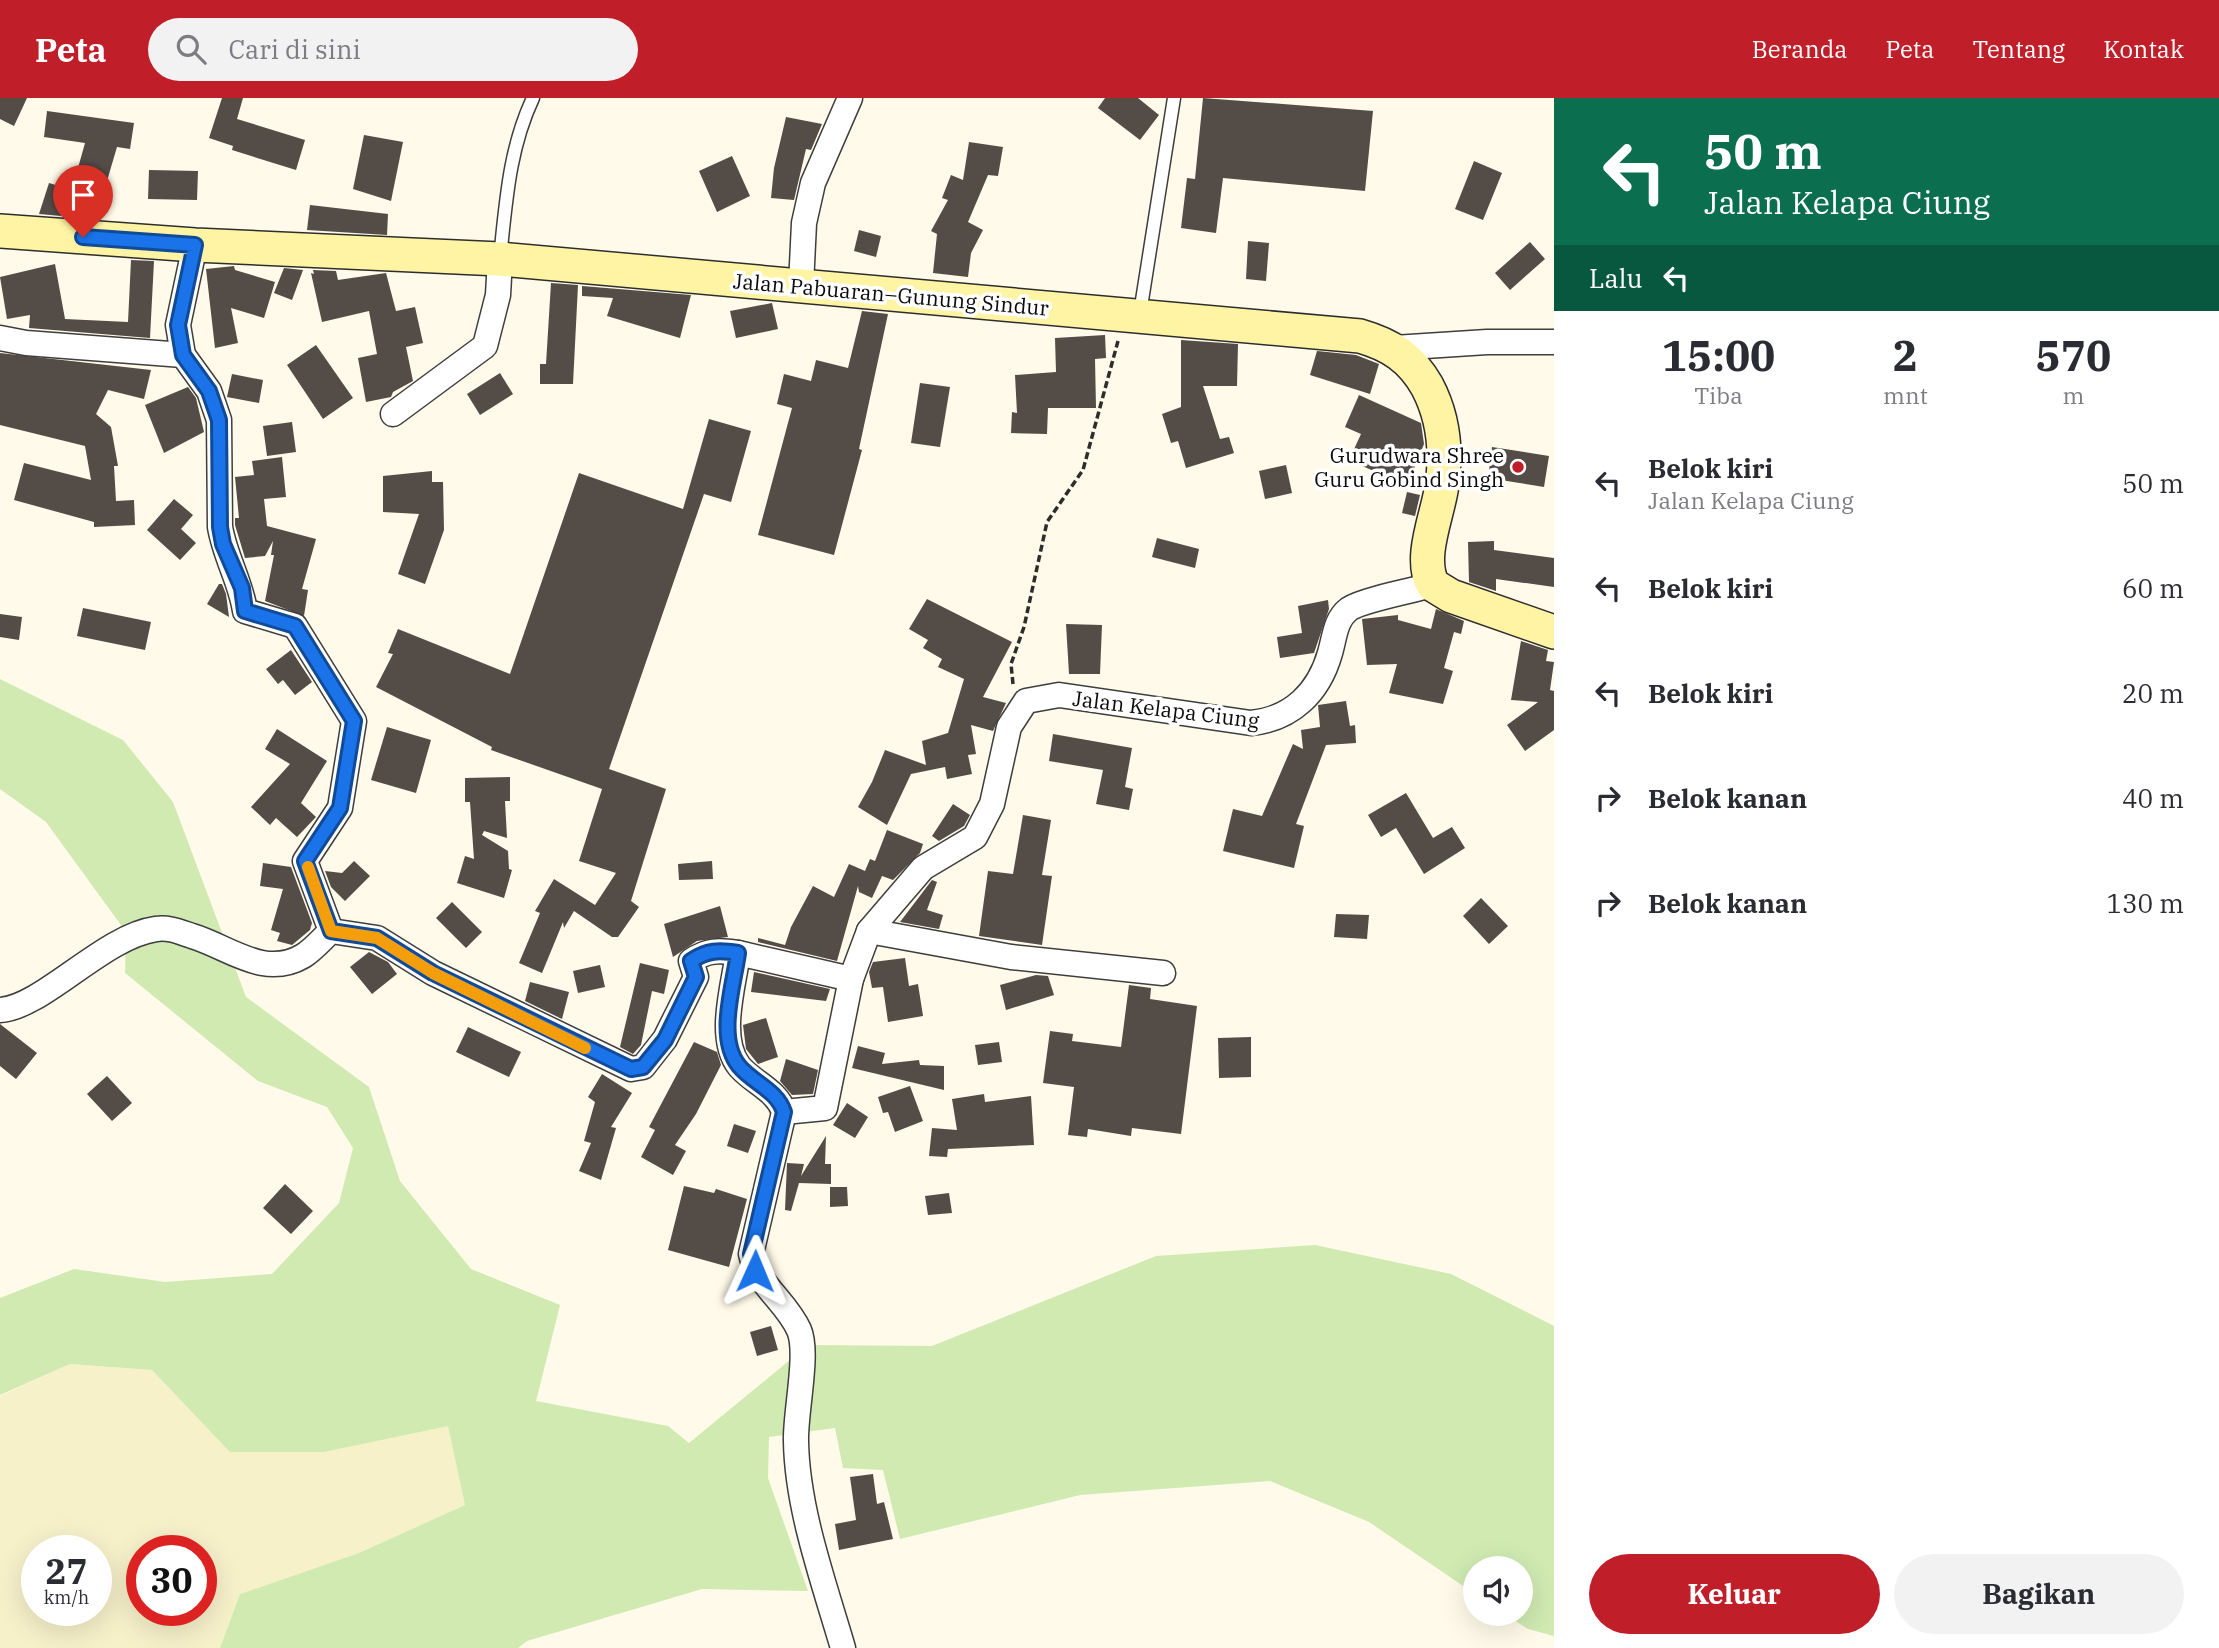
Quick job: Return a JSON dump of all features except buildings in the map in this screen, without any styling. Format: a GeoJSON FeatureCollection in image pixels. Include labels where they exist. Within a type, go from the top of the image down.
{"type":"FeatureCollection","features":[{"type":"Feature","properties":{"kind":"street"},"geometry":{"type":"LineString","coordinates":[[801,285],[804,223],[813,183],[850,98]]}},
{"type":"Feature","properties":{"kind":"street","name":"Jalan Pabuaran–Gunung Sindur"},"geometry":{"type":"LineString","coordinates":[[0,231],[195,245],[500,258],[1360,336],[1394,348],[1419,372],[1437,405],[1443,426],[1442,487],[1427,566],[1433,586]]}},
{"type":"Feature","properties":{"kind":"street"},"geometry":{"type":"LineString","coordinates":[[195,245],[178,325],[183,355],[209,391],[219,420],[220,527],[223,544],[242,588],[245,611],[295,626],[354,721],[340,808],[305,861],[331,931]]}},
{"type":"Feature","properties":{"kind":"street"},"geometry":{"type":"LineString","coordinates":[[393,414],[485,346],[498,295],[500,258]]}},
{"type":"Feature","properties":{"kind":"street"},"geometry":{"type":"LineString","coordinates":[[0,338],[26,343],[183,355]]}},
{"type":"Feature","properties":{"kind":"street"},"geometry":{"type":"LineString","coordinates":[[1394,348],[1487,342],[1554,342]]}},
{"type":"Feature","properties":{"kind":"street"},"geometry":{"type":"LineString","coordinates":[[1433,586],[1451,596],[1554,632]]}},
{"type":"Feature","properties":{"kind":"street","name":"Jalan Kelapa Ciung"},"geometry":{"type":"LineString","coordinates":[[1016,712],[1026,701],[1059,695],[1251,723],[1273,721],[1304,700],[1315,687],[1329,656],[1338,620],[1351,607],[1433,586]]}},
{"type":"Feature","properties":{"kind":"street"},"geometry":{"type":"LineString","coordinates":[[784,1112],[825,1108],[851,979],[869,931],[923,868],[975,837],[992,804],[1009,727],[1016,712]]}},
{"type":"Feature","properties":{"kind":"street"},"geometry":{"type":"LineString","coordinates":[[0,1010],[25,1002],[99,953],[153,929],[168,928],[206,940],[253,963],[271,964],[302,957],[331,931]]}},
{"type":"Feature","properties":{"kind":"street"},"geometry":{"type":"LineString","coordinates":[[331,931],[377,938],[433,973],[631,1069],[643,1067],[665,1040],[696,977],[691,961],[703,953],[717,950],[738,953],[851,979]]}},
{"type":"Feature","properties":{"kind":"street"},"geometry":{"type":"LineString","coordinates":[[869,931],[1011,957],[1163,973]]}},
{"type":"Feature","properties":{"kind":"street"},"geometry":{"type":"LineString","coordinates":[[738,953],[728,1034],[732,1051],[738,1065],[781,1102],[784,1112],[751,1254],[755,1271],[800,1330],[802,1358],[796,1442],[809,1529],[843,1648]]}},
{"type":"Feature","properties":{"kind":"lane"},"geometry":{"type":"LineString","coordinates":[[500,258],[509,170],[519,129],[533,98]]}},
{"type":"Feature","properties":{"kind":"lane"},"geometry":{"type":"LineString","coordinates":[[1132,316],[1174,98]]}},
{"type":"Feature","properties":{"kind":"path"},"geometry":{"type":"LineString","coordinates":[[1016,712],[1011,664],[1024,626],[1047,522],[1083,470],[1132,316]]}},
{"type":"Feature","properties":{"kind":"shaded area"},"geometry":{"type":"Polygon","coordinates":[[[70,1364],[152,1370],[231,1452],[324,1452],[448,1425],[465,1505],[359,1553],[240,1594],[220,1648],[0,1648],[0,1396],[70,1364]]]}},
{"type":"Feature","properties":{"kind":"green space"},"geometry":{"type":"Polygon","coordinates":[[[0,679],[123,740],[173,802],[246,997],[369,1087],[400,1181],[471,1269],[560,1305],[536,1401],[668,1426],[689,1443],[808,1345],[932,1346],[1156,1256],[1315,1245],[1451,1274],[1554,1326],[1554,1636],[1523,1626],[1533,1626],[1533,1556],[1463,1556],[1463,1586],[1369,1522],[1270,1481],[1080,1495],[900,1539],[883,1470],[843,1468],[835,1428],[769,1437],[768,1478],[808,1591],[702,1589],[527,1641],[518,1648],[220,1648],[240,1594],[359,1553],[465,1505],[448,1426],[324,1452],[230,1452],[152,1370],[70,1364],[0,1395],[0,1298],[74,1269],[165,1282],[272,1274],[339,1203],[353,1148],[327,1107],[258,1081],[125,973],[126,932],[46,822],[0,789],[0,679]]]}},
{"type":"Feature","properties":{"kind":"slow traffic"},"geometry":{"type":"LineString","coordinates":[[308,867],[331,931],[377,938],[433,973],[585,1048]]}},
{"type":"Feature","properties":{"kind":"place","name":"Gurudwara Shree Guru Gobind Singh"},"geometry":{"type":"Point","coordinates":[1518,467]}},
{"type":"Feature","properties":{"kind":"route"},"geometry":{"type":"LineString","coordinates":[[83,237],[195,245],[178,325],[183,355],[209,391],[219,420],[220,527],[223,544],[242,588],[245,611],[295,626],[354,721],[340,808],[305,861],[331,931],[377,938],[433,973],[631,1069],[643,1067],[665,1040],[696,977],[691,961],[703,953],[717,950],[738,953],[728,1034],[732,1051],[738,1065],[781,1102],[784,1112],[751,1254],[755,1271]]}}]}
